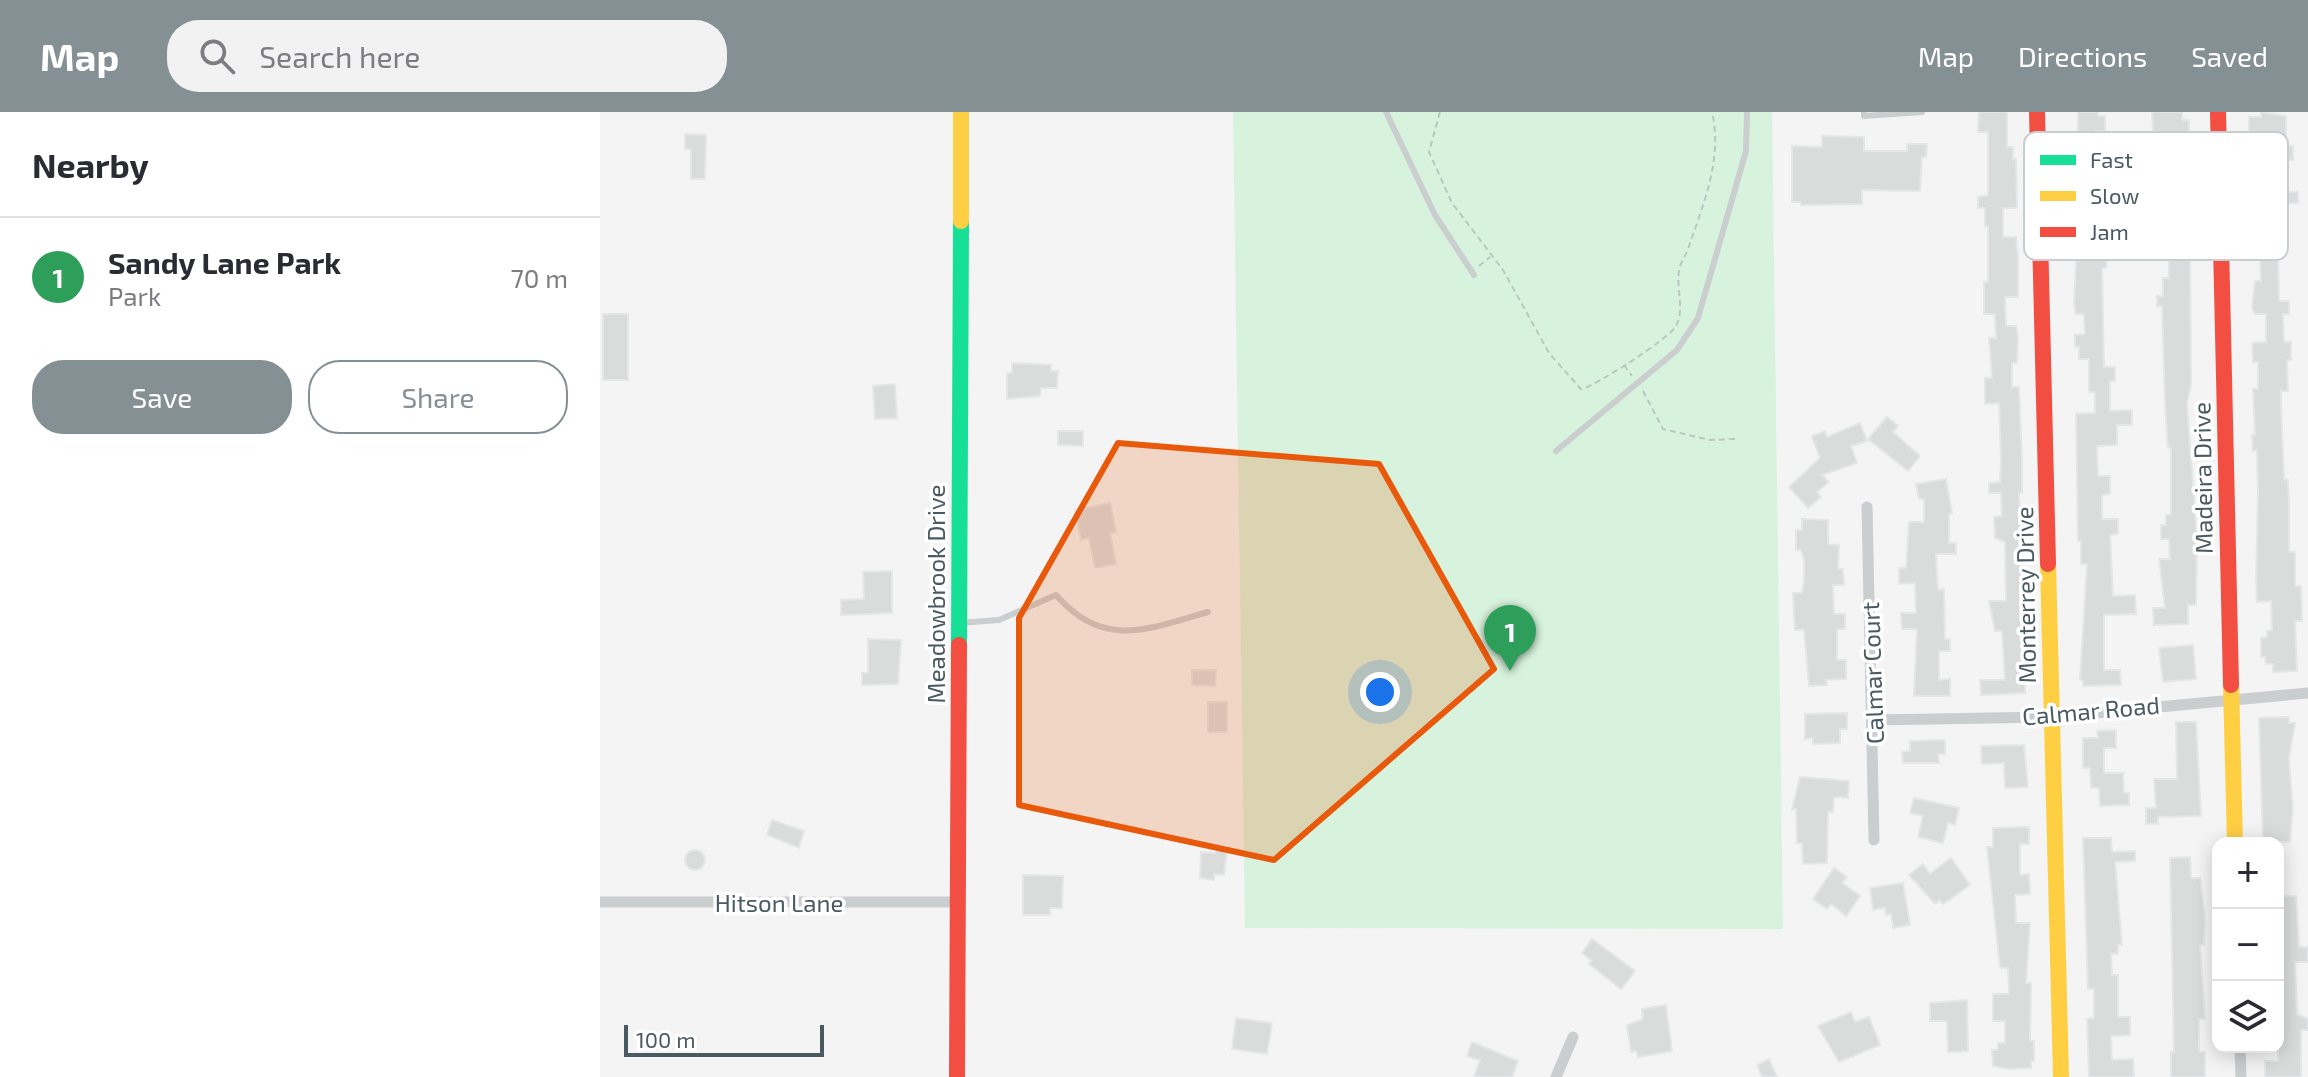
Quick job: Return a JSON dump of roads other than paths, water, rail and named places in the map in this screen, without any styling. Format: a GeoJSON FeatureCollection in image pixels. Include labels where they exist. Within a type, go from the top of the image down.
{"type":"FeatureCollection","features":[{"type":"Feature","properties":{"kind":"street","name":"Meadowbrook Drive"},"geometry":{"type":"LineString","coordinates":[[957,1077],[961,112]]}},
{"type":"Feature","properties":{"kind":"street","name":"Monterrey Drive"},"geometry":{"type":"LineString","coordinates":[[2037,112],[2037,132]]}},
{"type":"Feature","properties":{"kind":"street","name":"Madeira Drive"},"geometry":{"type":"LineString","coordinates":[[2218,112],[2218,132]]}},
{"type":"Feature","properties":{"kind":"street","name":"Monterrey Drive"},"geometry":{"type":"LineString","coordinates":[[2041,260],[2061,1077]]}},
{"type":"Feature","properties":{"kind":"street","name":"Madeira Drive"},"geometry":{"type":"LineString","coordinates":[[2222,260],[2235,837]]}},
{"type":"Feature","properties":{"kind":"street","name":"Calmar Court"},"geometry":{"type":"LineString","coordinates":[[1867,507],[1874,720],[1874,840]]}},
{"type":"Feature","properties":{"kind":"street","name":"Calmar Road"},"geometry":{"type":"LineString","coordinates":[[1874,720],[2052,717],[2308,693]]}},
{"type":"Feature","properties":{"kind":"street","name":"Hitson Lane"},"geometry":{"type":"LineString","coordinates":[[600,902],[957,902]]}},
{"type":"Feature","properties":{"kind":"street"},"geometry":{"type":"LineString","coordinates":[[1556,1077],[1573,1037]]}},
{"type":"Feature","properties":{"kind":"street"},"geometry":{"type":"LineString","coordinates":[[2240,1053],[2241,1077]]}},
{"type":"Feature","properties":{"kind":"lane"},"geometry":{"type":"LineString","coordinates":[[1386,112],[1435,215],[1473,273]]}},
{"type":"Feature","properties":{"kind":"lane"},"geometry":{"type":"LineString","coordinates":[[1556,451],[1677,350],[1698,318],[1746,151],[1747,112]]}},
{"type":"Feature","properties":{"kind":"lane"},"geometry":{"type":"LineString","coordinates":[[1864,112],[1864,116],[1922,112]]}},
{"type":"Feature","properties":{"kind":"lane"},"geometry":{"type":"LineString","coordinates":[[959,623],[999,620],[1056,595],[1083,622],[1116,631],[1145,629],[1208,612]]}},
{"type":"Feature","properties":{"kind":"place","name":"Sandy Lane Park"},"geometry":{"type":"Point","coordinates":[1510,671]}}]}
